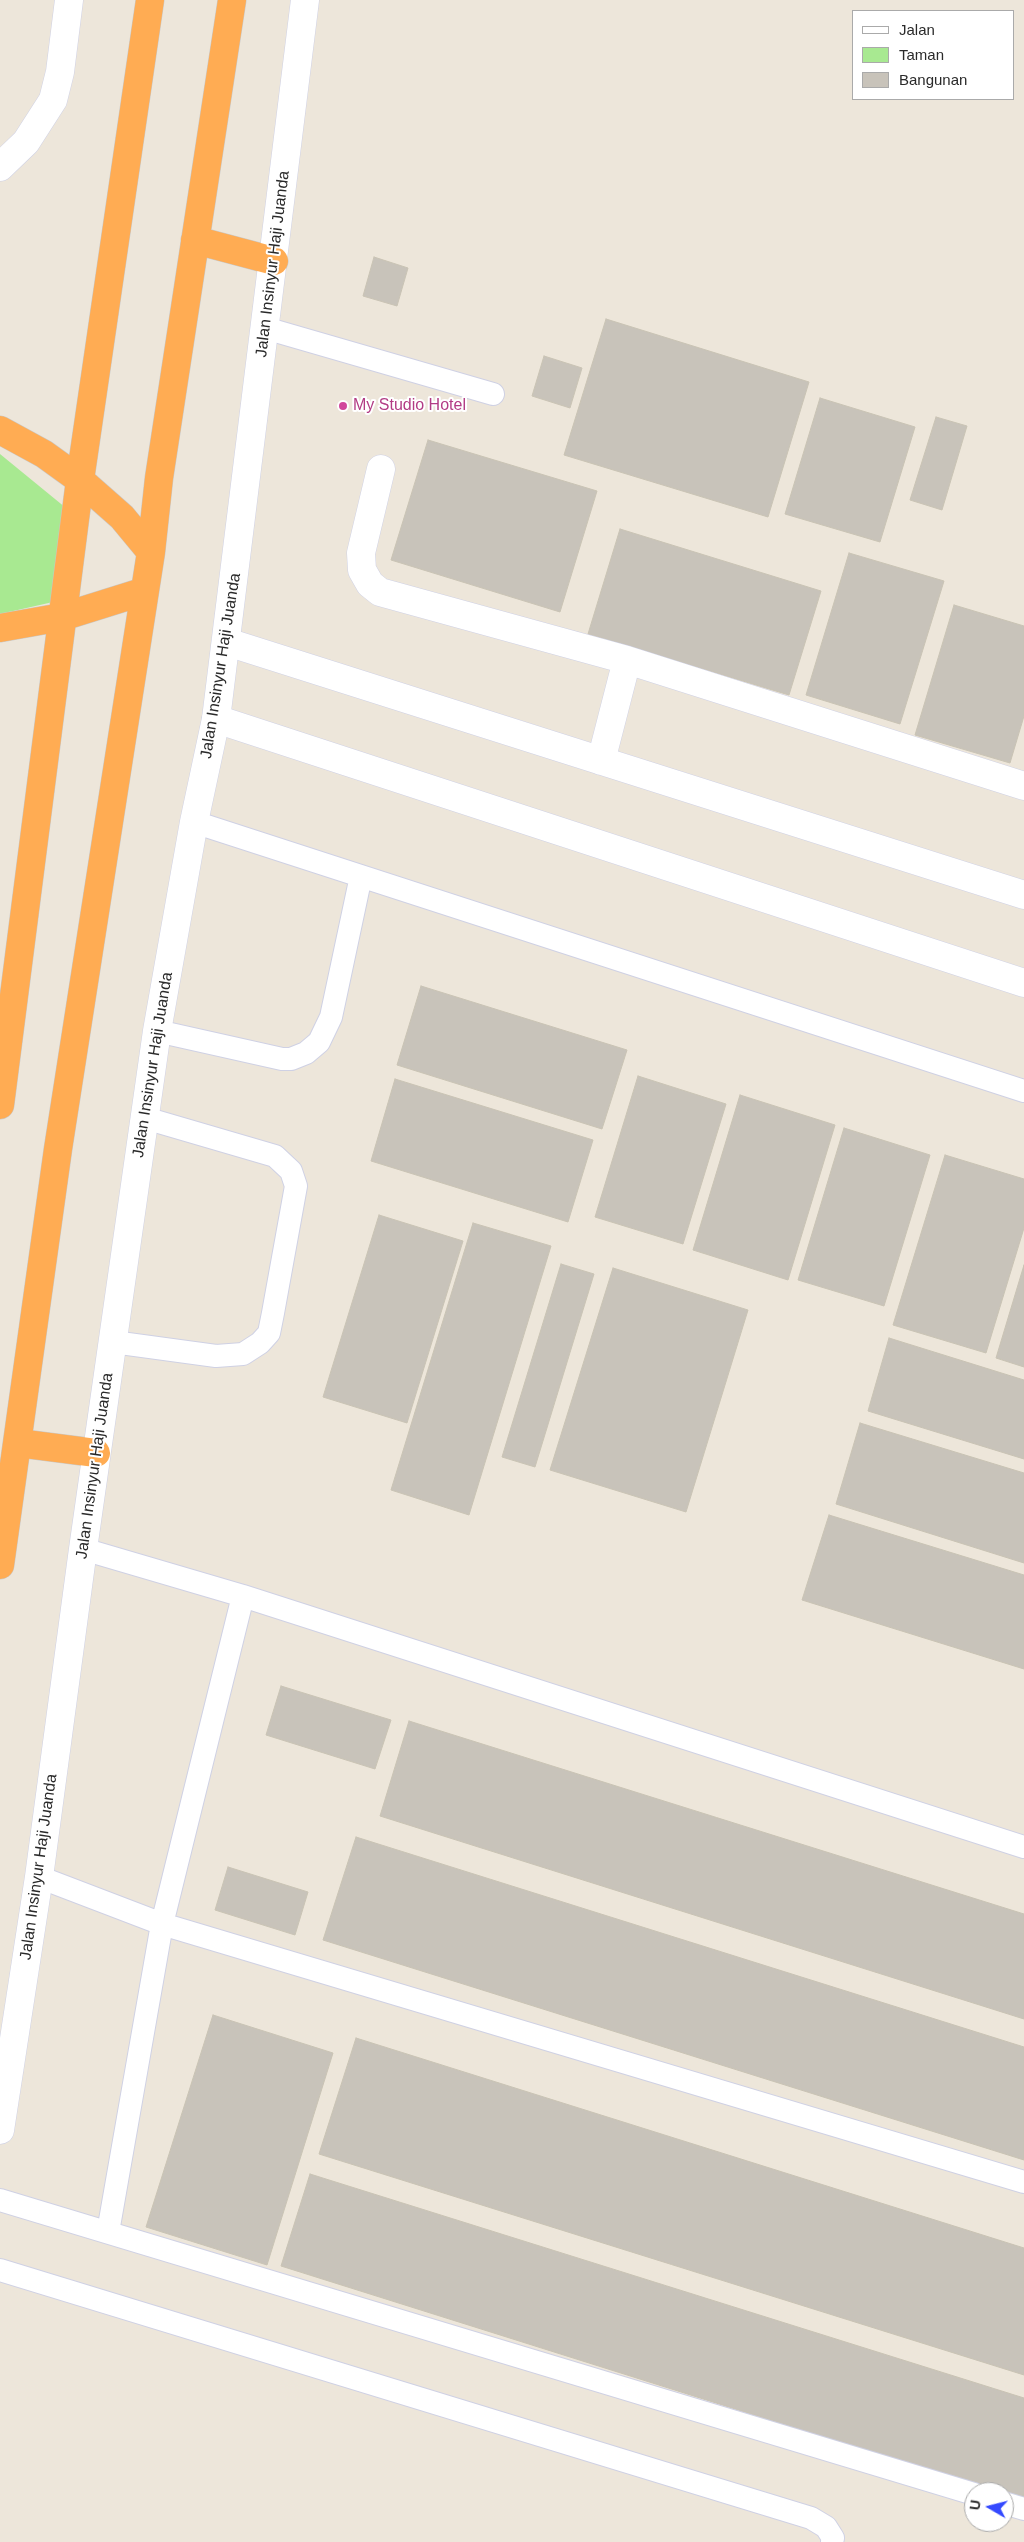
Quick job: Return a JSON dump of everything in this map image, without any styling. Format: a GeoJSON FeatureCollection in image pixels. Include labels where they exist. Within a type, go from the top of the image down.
{"type":"FeatureCollection","features":[{"type":"Feature","properties":{"kind":"highway"},"geometry":{"type":"LineString","coordinates":[[1,1093],[80,480],[150,0]]}},
{"type":"Feature","properties":{"kind":"highway"},"geometry":{"type":"LineString","coordinates":[[0,1565],[58,1149],[151,552],[159,478],[232,0]]}},
{"type":"Feature","properties":{"kind":"highway"},"geometry":{"type":"LineString","coordinates":[[195,240],[274,261]]}},
{"type":"Feature","properties":{"kind":"highway"},"geometry":{"type":"LineString","coordinates":[[0,430],[44,454],[80,480],[122,517],[151,552]]}},
{"type":"Feature","properties":{"kind":"highway"},"geometry":{"type":"LineString","coordinates":[[0,628],[62,617],[145,591]]}},
{"type":"Feature","properties":{"kind":"highway"},"geometry":{"type":"LineString","coordinates":[[18,1443],[96,1453]]}},
{"type":"Feature","properties":{"kind":"street"},"geometry":{"type":"LineString","coordinates":[[0,167],[26,142],[53,100],[60,72],[69,0]]}},
{"type":"Feature","properties":{"kind":"street","name":"Jalan Insinyur Haji Juanda"},"geometry":{"type":"LineString","coordinates":[[0,2130],[39,1878],[96,1453],[157,1031],[194,822],[216,719],[305,0]]}},
{"type":"Feature","properties":{"kind":"street"},"geometry":{"type":"LineString","coordinates":[[381,469],[361,553],[362,570],[370,584],[380,592],[627,660],[1024,786]]}},
{"type":"Feature","properties":{"kind":"street"},"geometry":{"type":"LineString","coordinates":[[227,642],[1024,895]]}},
{"type":"Feature","properties":{"kind":"street"},"geometry":{"type":"LineString","coordinates":[[601,761],[627,660]]}},
{"type":"Feature","properties":{"kind":"street"},"geometry":{"type":"LineString","coordinates":[[216,719],[1024,983]]}},
{"type":"Feature","properties":{"kind":"lane"},"geometry":{"type":"LineString","coordinates":[[265,328],[493,394]]}},
{"type":"Feature","properties":{"kind":"lane"},"geometry":{"type":"LineString","coordinates":[[194,822],[1024,1091]]}},
{"type":"Feature","properties":{"kind":"lane"},"geometry":{"type":"LineString","coordinates":[[157,1031],[282,1059],[306,1053],[319,1042],[331,1017],[361,876]]}},
{"type":"Feature","properties":{"kind":"lane"},"geometry":{"type":"LineString","coordinates":[[113,1342],[216,1356],[243,1354],[260,1343],[268,1333],[274,1313],[296,1186],[290,1171],[275,1156],[145,1118]]}},
{"type":"Feature","properties":{"kind":"lane"},"geometry":{"type":"LineString","coordinates":[[83,1549],[243,1596],[1024,1846]]}},
{"type":"Feature","properties":{"kind":"lane"},"geometry":{"type":"LineString","coordinates":[[108,2232],[162,1924],[243,1596]]}},
{"type":"Feature","properties":{"kind":"lane"},"geometry":{"type":"LineString","coordinates":[[39,1878],[162,1924],[1024,2182]]}},
{"type":"Feature","properties":{"kind":"lane"},"geometry":{"type":"LineString","coordinates":[[0,2200],[964,2491]]}},
{"type":"Feature","properties":{"kind":"lane"},"geometry":{"type":"LineString","coordinates":[[0,2270],[811,2518],[826,2528],[833,2538],[832,2542]]}},
{"type":"Feature","properties":{"kind":"green space"},"geometry":{"type":"Polygon","coordinates":[[[0,454],[66,508],[53,602],[0,614],[0,454]]]}},
{"type":"Feature","properties":{"kind":"building"},"geometry":{"type":"Polygon","coordinates":[[[374,257],[408,268],[397,306],[363,296],[374,257]]]}},
{"type":"Feature","properties":{"kind":"building"},"geometry":{"type":"Polygon","coordinates":[[[606,319],[809,382],[768,517],[564,455],[606,319]]]}},
{"type":"Feature","properties":{"kind":"building"},"geometry":{"type":"Polygon","coordinates":[[[544,356],[582,368],[570,408],[532,396],[544,356]]]}},
{"type":"Feature","properties":{"kind":"building"},"geometry":{"type":"Polygon","coordinates":[[[820,398],[915,427],[880,542],[785,514],[820,398]]]}},
{"type":"Feature","properties":{"kind":"building"},"geometry":{"type":"Polygon","coordinates":[[[936,417],[967,426],[942,510],[910,500],[936,417]]]}},
{"type":"Feature","properties":{"kind":"building"},"geometry":{"type":"Polygon","coordinates":[[[428,440],[597,491],[560,612],[391,560],[428,440]]]}},
{"type":"Feature","properties":{"kind":"building"},"geometry":{"type":"Polygon","coordinates":[[[620,529],[821,591],[789,695],[588,634],[620,529]]]}},
{"type":"Feature","properties":{"kind":"building"},"geometry":{"type":"Polygon","coordinates":[[[849,553],[944,581],[900,724],[806,695],[849,553]]]}},
{"type":"Feature","properties":{"kind":"building"},"geometry":{"type":"Polygon","coordinates":[[[954,605],[1024,626],[1024,716],[1010,763],[915,735],[954,605]]]}},
{"type":"Feature","properties":{"kind":"building"},"geometry":{"type":"Polygon","coordinates":[[[421,986],[627,1050],[602,1129],[397,1065],[421,986]]]}},
{"type":"Feature","properties":{"kind":"building"},"geometry":{"type":"Polygon","coordinates":[[[638,1076],[726,1104],[683,1244],[595,1217],[638,1076]]]}},
{"type":"Feature","properties":{"kind":"building"},"geometry":{"type":"Polygon","coordinates":[[[395,1079],[593,1140],[568,1222],[371,1161],[395,1079]]]}},
{"type":"Feature","properties":{"kind":"building"},"geometry":{"type":"Polygon","coordinates":[[[740,1095],[835,1125],[788,1280],[693,1250],[740,1095]]]}},
{"type":"Feature","properties":{"kind":"building"},"geometry":{"type":"Polygon","coordinates":[[[844,1128],[930,1155],[884,1306],[798,1280],[844,1128]]]}},
{"type":"Feature","properties":{"kind":"building"},"geometry":{"type":"Polygon","coordinates":[[[945,1155],[1024,1179],[1024,1228],[986,1353],[893,1325],[945,1155]]]}},
{"type":"Feature","properties":{"kind":"building"},"geometry":{"type":"Polygon","coordinates":[[[379,1215],[463,1241],[407,1423],[323,1397],[379,1215]]]}},
{"type":"Feature","properties":{"kind":"building"},"geometry":{"type":"Polygon","coordinates":[[[473,1223],[551,1246],[469,1515],[391,1490],[473,1223]]]}},
{"type":"Feature","properties":{"kind":"building"},"geometry":{"type":"Polygon","coordinates":[[[561,1264],[594,1274],[535,1467],[502,1457],[561,1264]]]}},
{"type":"Feature","properties":{"kind":"building"},"geometry":{"type":"Polygon","coordinates":[[[1024,1265],[1024,1367],[996,1358],[1024,1265]]]}},
{"type":"Feature","properties":{"kind":"building"},"geometry":{"type":"Polygon","coordinates":[[[613,1268],[748,1310],[686,1512],[550,1470],[613,1268]]]}},
{"type":"Feature","properties":{"kind":"building"},"geometry":{"type":"Polygon","coordinates":[[[889,1338],[1024,1380],[1024,1459],[868,1411],[889,1338]]]}},
{"type":"Feature","properties":{"kind":"building"},"geometry":{"type":"Polygon","coordinates":[[[860,1423],[1024,1473],[1024,1563],[836,1504],[860,1423]]]}},
{"type":"Feature","properties":{"kind":"building"},"geometry":{"type":"Polygon","coordinates":[[[829,1515],[1024,1575],[1024,1669],[802,1600],[829,1515]]]}},
{"type":"Feature","properties":{"kind":"building"},"geometry":{"type":"Polygon","coordinates":[[[281,1686],[391,1720],[375,1769],[266,1735],[281,1686]]]}},
{"type":"Feature","properties":{"kind":"building"},"geometry":{"type":"Polygon","coordinates":[[[409,1721],[1024,1914],[1024,2019],[380,1816],[409,1721]]]}},
{"type":"Feature","properties":{"kind":"building"},"geometry":{"type":"Polygon","coordinates":[[[356,1837],[1024,2047],[1024,2160],[323,1940],[356,1837]]]}},
{"type":"Feature","properties":{"kind":"building"},"geometry":{"type":"Polygon","coordinates":[[[228,1867],[308,1892],[295,1935],[215,1910],[228,1867]]]}},
{"type":"Feature","properties":{"kind":"building"},"geometry":{"type":"Polygon","coordinates":[[[213,2015],[333,2053],[267,2265],[146,2227],[213,2015]]]}},
{"type":"Feature","properties":{"kind":"building"},"geometry":{"type":"Polygon","coordinates":[[[356,2038],[1024,2248],[1024,2375],[319,2154],[356,2038]]]}},
{"type":"Feature","properties":{"kind":"building"},"geometry":{"type":"Polygon","coordinates":[[[310,2174],[1024,2398],[1024,2500],[1014,2497],[1014,2482],[967,2482],[281,2266],[310,2174]]]}},
{"type":"Feature","properties":{"kind":"place","name":"My Studio Hotel"},"geometry":{"type":"Point","coordinates":[343,406]}}]}
